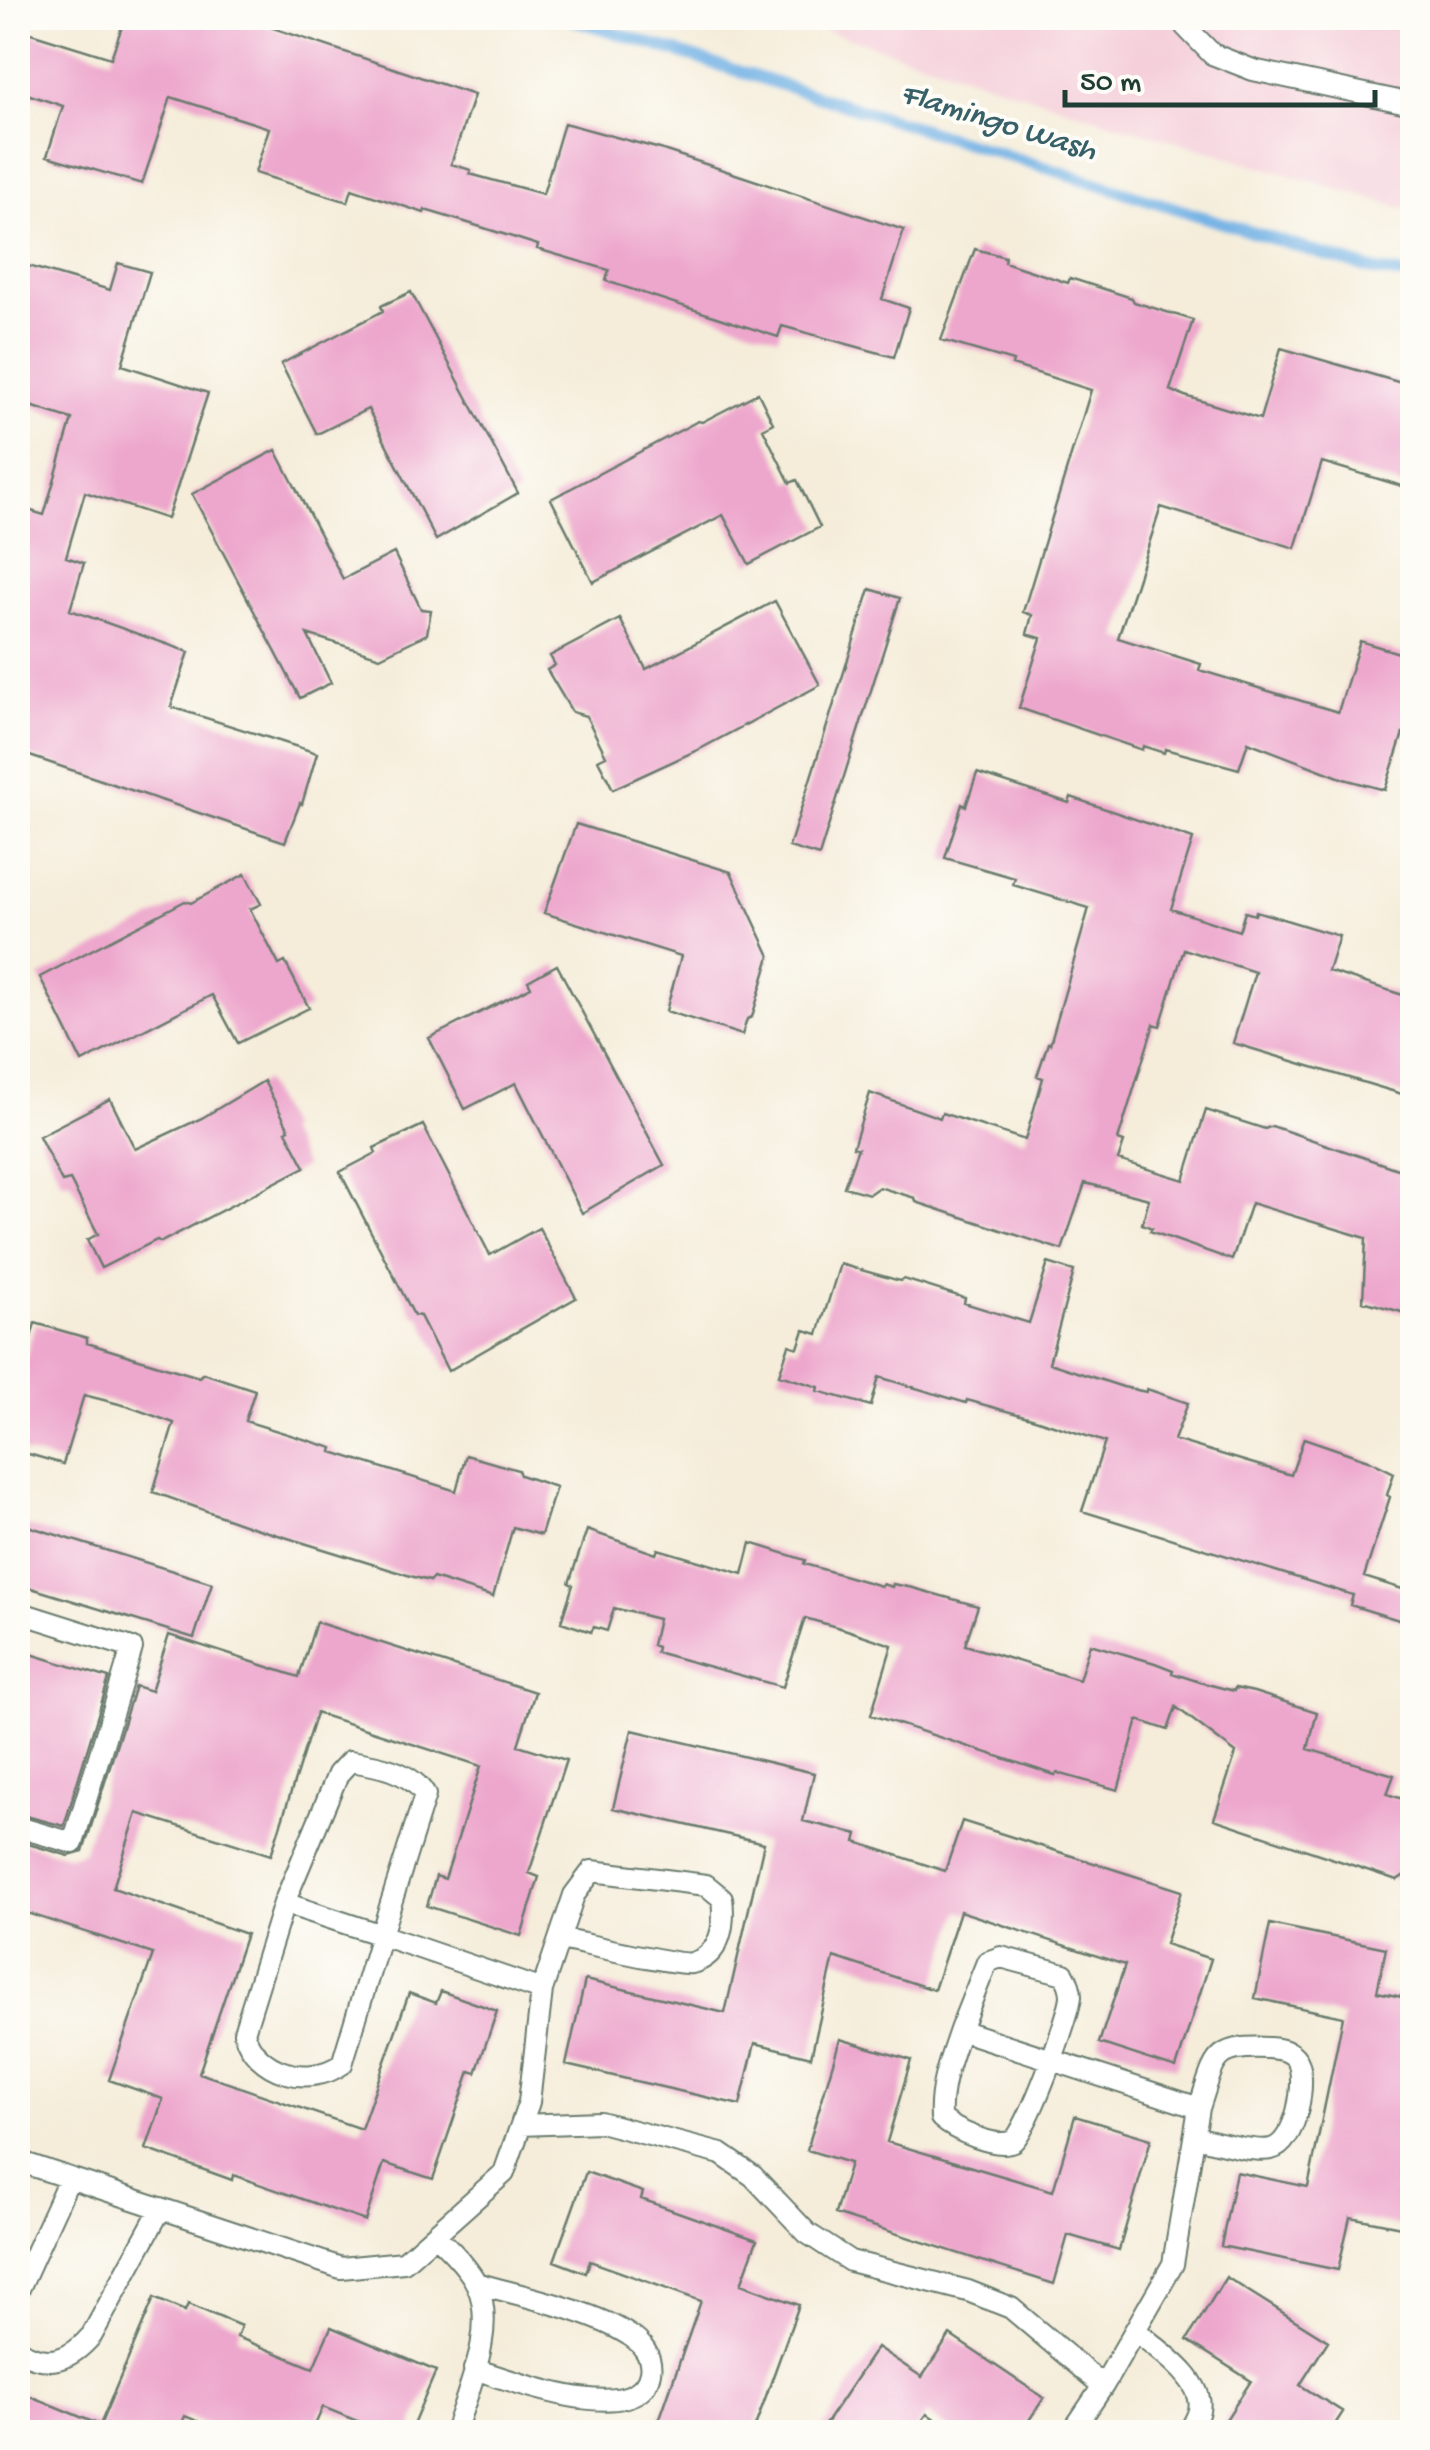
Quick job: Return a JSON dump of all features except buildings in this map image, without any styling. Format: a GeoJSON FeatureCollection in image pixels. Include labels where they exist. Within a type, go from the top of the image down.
{"type":"FeatureCollection","features":[{"type":"Feature","properties":{"kind":"lane"},"geometry":{"type":"LineString","coordinates":[[1184,18],[1185,26],[1212,54],[1253,70],[1412,104]]}},
{"type":"Feature","properties":{"kind":"lane"},"geometry":{"type":"LineString","coordinates":[[18,1612],[132,1648],[73,1844],[18,1826]]}},
{"type":"Feature","properties":{"kind":"lane"},"geometry":{"type":"LineString","coordinates":[[350,1761],[384,1768],[417,1781],[425,1796],[381,1935],[342,2064],[328,2074],[312,2078],[261,2062],[244,2032],[284,1904],[338,1774],[350,1761]]}},
{"type":"Feature","properties":{"kind":"lane"},"geometry":{"type":"LineString","coordinates":[[18,2161],[341,2268],[404,2262],[504,2173],[530,2102],[542,1990],[574,1895],[592,1871],[706,1885],[722,1898],[720,1939],[710,1953],[690,1964],[560,1939]]}},
{"type":"Feature","properties":{"kind":"lane"},"geometry":{"type":"LineString","coordinates":[[284,1904],[542,1990]]}},
{"type":"Feature","properties":{"kind":"lane"},"geometry":{"type":"LineString","coordinates":[[1001,1957],[1064,1974],[1071,1990],[1070,2005],[1050,2062],[1024,2130],[1016,2140],[1004,2143],[953,2129],[941,2118],[941,2085],[987,1962],[1001,1957]]}},
{"type":"Feature","properties":{"kind":"lane"},"geometry":{"type":"LineString","coordinates":[[960,2030],[1199,2108]]}},
{"type":"Feature","properties":{"kind":"lane"},"geometry":{"type":"LineString","coordinates":[[1077,2430],[1172,2264],[1199,2108],[1213,2067],[1234,2046],[1280,2049],[1292,2054],[1299,2063],[1295,2123],[1280,2146],[1267,2150],[1194,2137]]}},
{"type":"Feature","properties":{"kind":"lane"},"geometry":{"type":"LineString","coordinates":[[521,2126],[600,2122],[721,2154],[753,2176],[807,2233],[850,2261],[968,2291],[1011,2308],[1103,2386]]}},
{"type":"Feature","properties":{"kind":"lane"},"geometry":{"type":"LineString","coordinates":[[18,2291],[69,2179]]}},
{"type":"Feature","properties":{"kind":"lane"},"geometry":{"type":"LineString","coordinates":[[18,2350],[32,2358],[65,2359],[80,2349],[92,2335],[161,2208]]}},
{"type":"Feature","properties":{"kind":"lane"},"geometry":{"type":"LineString","coordinates":[[436,2236],[476,2282],[484,2310],[474,2369],[454,2432]]}},
{"type":"Feature","properties":{"kind":"lane"},"geometry":{"type":"LineString","coordinates":[[474,2369],[591,2401],[631,2394],[645,2386],[651,2370],[644,2348],[608,2323],[476,2282]]}},
{"type":"Feature","properties":{"kind":"lane"},"geometry":{"type":"LineString","coordinates":[[1135,2330],[1194,2382],[1200,2396],[1199,2411],[1189,2432]]}},
{"type":"Feature","properties":{"kind":"shaded area"},"geometry":{"type":"Polygon","coordinates":[[[787,18],[1412,18],[1412,211],[1116,124],[787,18]]]}},
{"type":"Feature","properties":{"kind":"waterway","name":"Flamingo Wash"},"geometry":{"type":"LineString","coordinates":[[568,18],[1376,271],[1412,276]]}}]}
